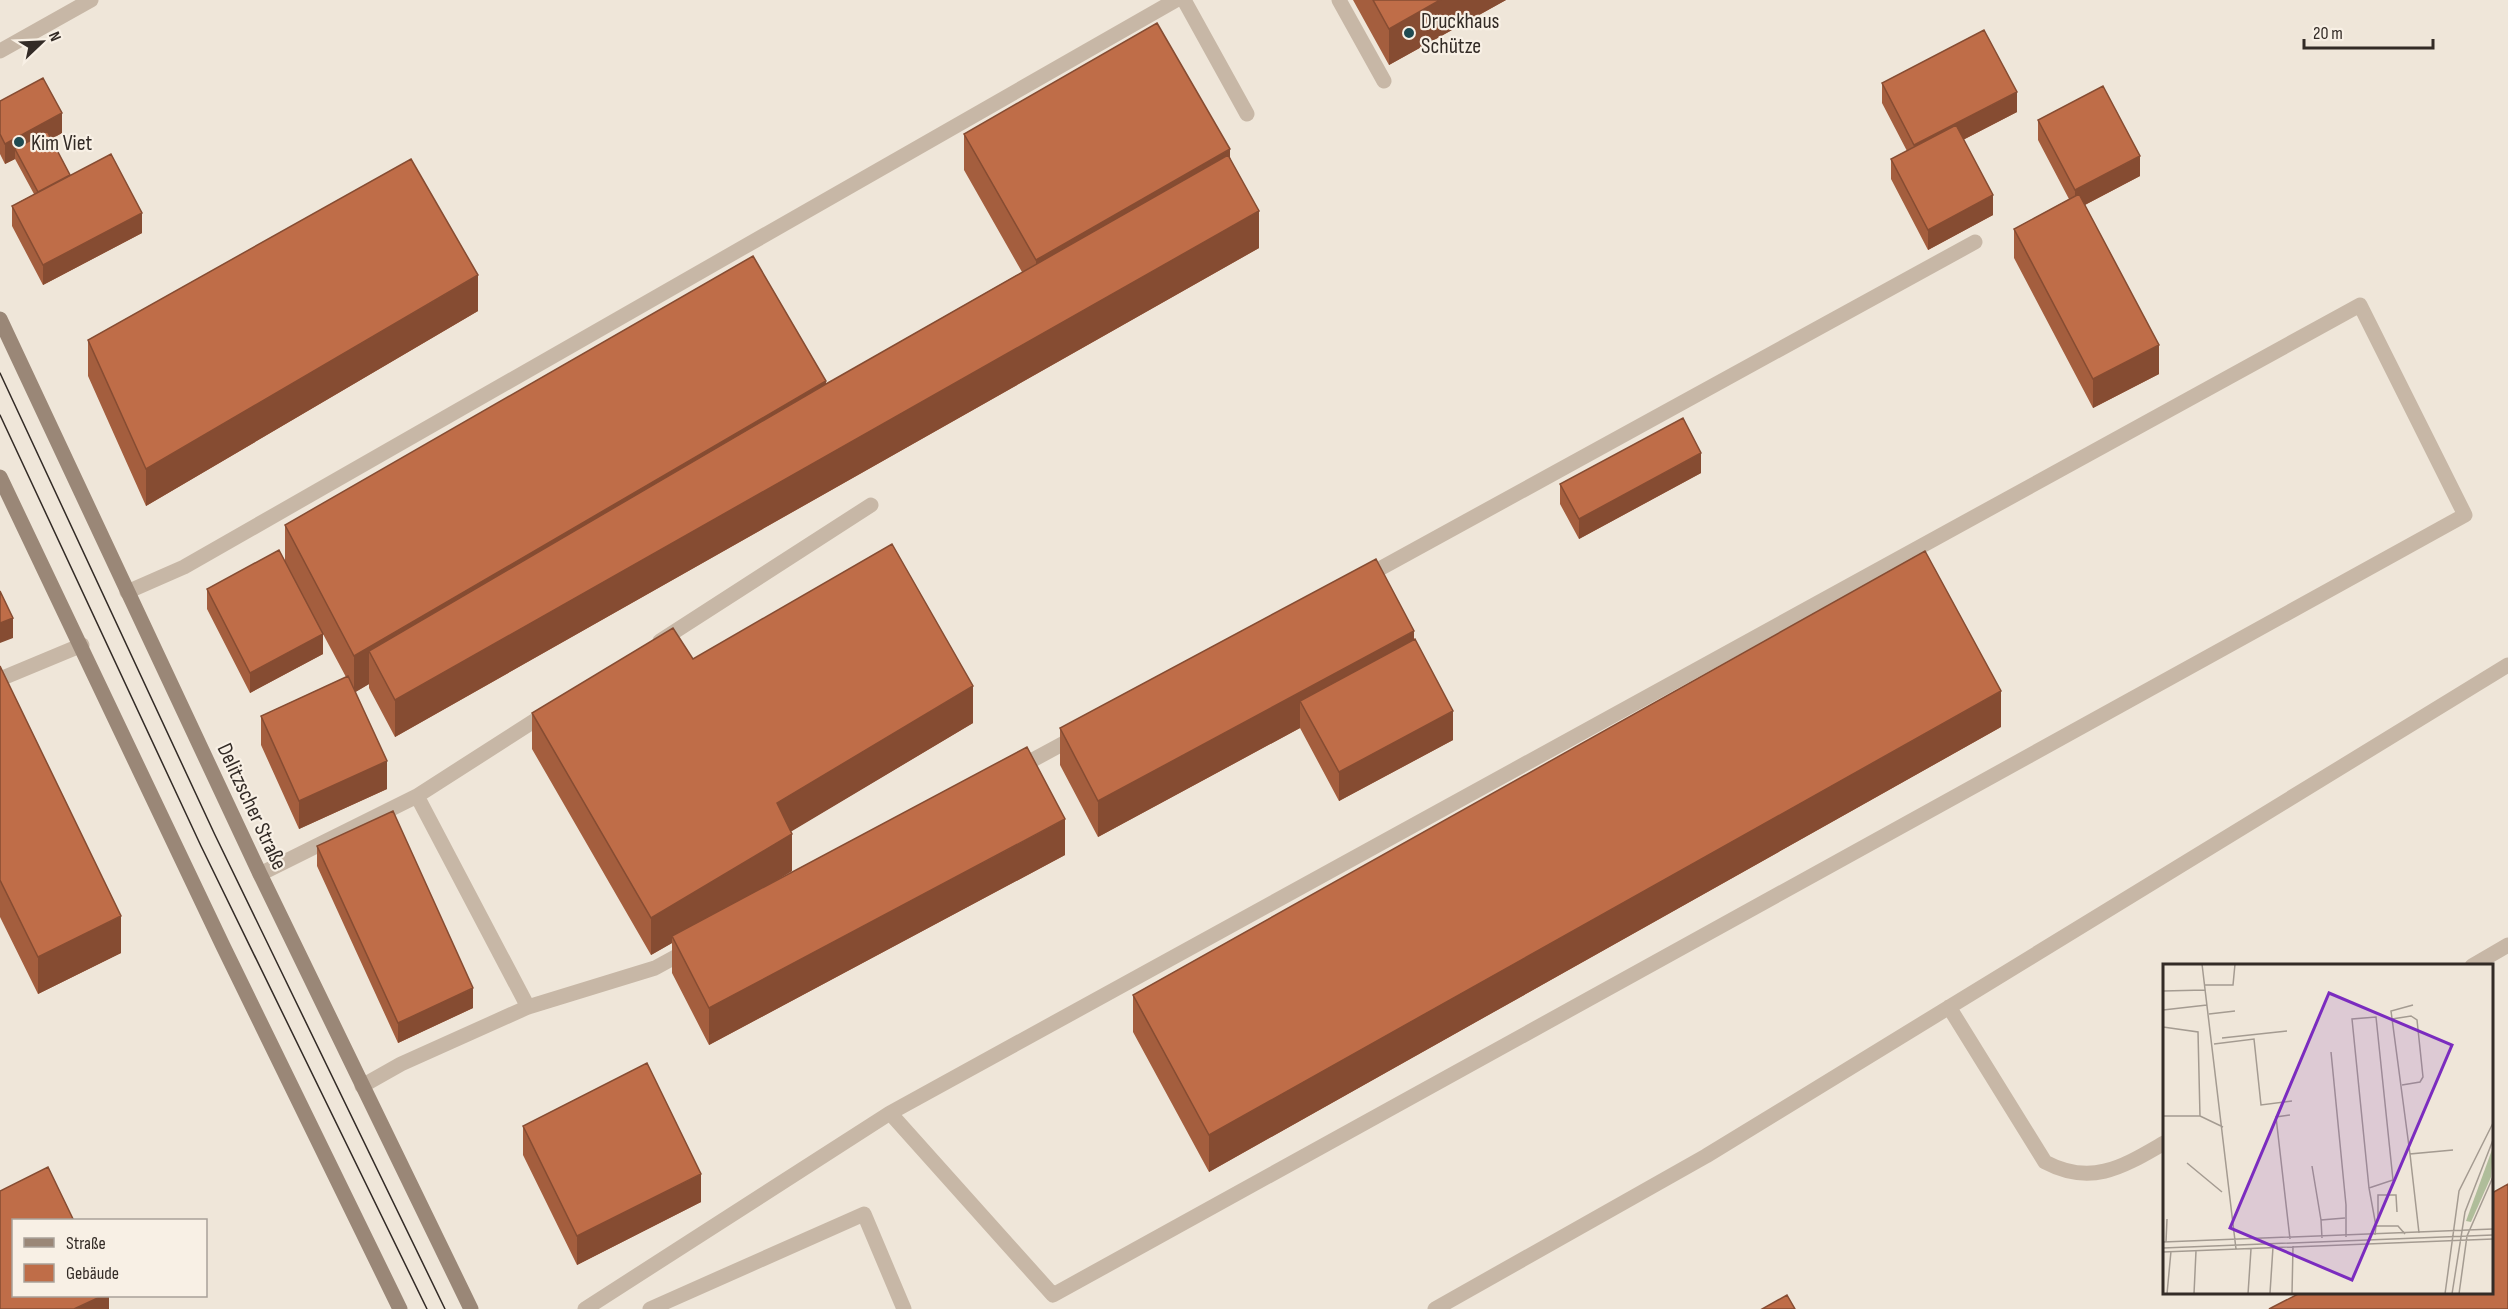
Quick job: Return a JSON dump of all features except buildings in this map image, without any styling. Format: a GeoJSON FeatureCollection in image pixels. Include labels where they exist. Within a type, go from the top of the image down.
{"type":"FeatureCollection","features":[{"type":"Feature","properties":{"kind":"main road","name":"Delitzscher Straße"},"geometry":{"type":"LineString","coordinates":[[0,319],[260,873],[471,1309]]}},
{"type":"Feature","properties":{"kind":"main road"},"geometry":{"type":"LineString","coordinates":[[0,477],[400,1309]]}},
{"type":"Feature","properties":{"kind":"street"},"geometry":{"type":"LineString","coordinates":[[0,51],[91,0]]}},
{"type":"Feature","properties":{"kind":"street"},"geometry":{"type":"LineString","coordinates":[[127,592],[184,567],[1176,0]]}},
{"type":"Feature","properties":{"kind":"street"},"geometry":{"type":"LineString","coordinates":[[1184,0],[1247,114]]}},
{"type":"Feature","properties":{"kind":"street"},"geometry":{"type":"LineString","coordinates":[[1339,0],[1384,81]]}},
{"type":"Feature","properties":{"kind":"street"},"geometry":{"type":"LineString","coordinates":[[1347,588],[1975,242]]}},
{"type":"Feature","properties":{"kind":"street"},"geometry":{"type":"LineString","coordinates":[[585,1309],[890,1113],[2360,305],[2465,515],[1053,1295],[890,1113]]}},
{"type":"Feature","properties":{"kind":"street"},"geometry":{"type":"LineString","coordinates":[[649,647],[872,505]]}},
{"type":"Feature","properties":{"kind":"street"},"geometry":{"type":"LineString","coordinates":[[0,679],[82,645]]}},
{"type":"Feature","properties":{"kind":"street"},"geometry":{"type":"LineString","coordinates":[[1435,1309],[1706,1156],[2508,665]]}},
{"type":"Feature","properties":{"kind":"street"},"geometry":{"type":"LineString","coordinates":[[260,873],[417,796],[558,705]]}},
{"type":"Feature","properties":{"kind":"street"},"geometry":{"type":"LineString","coordinates":[[1001,778],[1095,726]]}},
{"type":"Feature","properties":{"kind":"street"},"geometry":{"type":"LineString","coordinates":[[417,796],[528,1007]]}},
{"type":"Feature","properties":{"kind":"street"},"geometry":{"type":"LineString","coordinates":[[362,1086],[401,1064],[528,1007],[655,968],[697,945]]}},
{"type":"Feature","properties":{"kind":"street"},"geometry":{"type":"LineString","coordinates":[[2475,964],[2508,945]]}},
{"type":"Feature","properties":{"kind":"street"},"geometry":{"type":"LineString","coordinates":[[1949,1007],[2045,1162],[2060,1170],[2081,1174],[2104,1172],[2127,1164],[2163,1144]]}},
{"type":"Feature","properties":{"kind":"street"},"geometry":{"type":"LineString","coordinates":[[650,1309],[864,1214],[904,1309]]}},
{"type":"Feature","properties":{"kind":"tram line"},"geometry":{"type":"LineString","coordinates":[[0,373],[215,835],[445,1309]]}},
{"type":"Feature","properties":{"kind":"tram line"},"geometry":{"type":"LineString","coordinates":[[0,415],[201,846],[427,1309]]}},
{"type":"Feature","properties":{"kind":"place","name":"Druckhaus Schütze"},"geometry":{"type":"Point","coordinates":[1409,33]}},
{"type":"Feature","properties":{"kind":"place","name":"Kim Viet"},"geometry":{"type":"Point","coordinates":[19,142]}}]}
